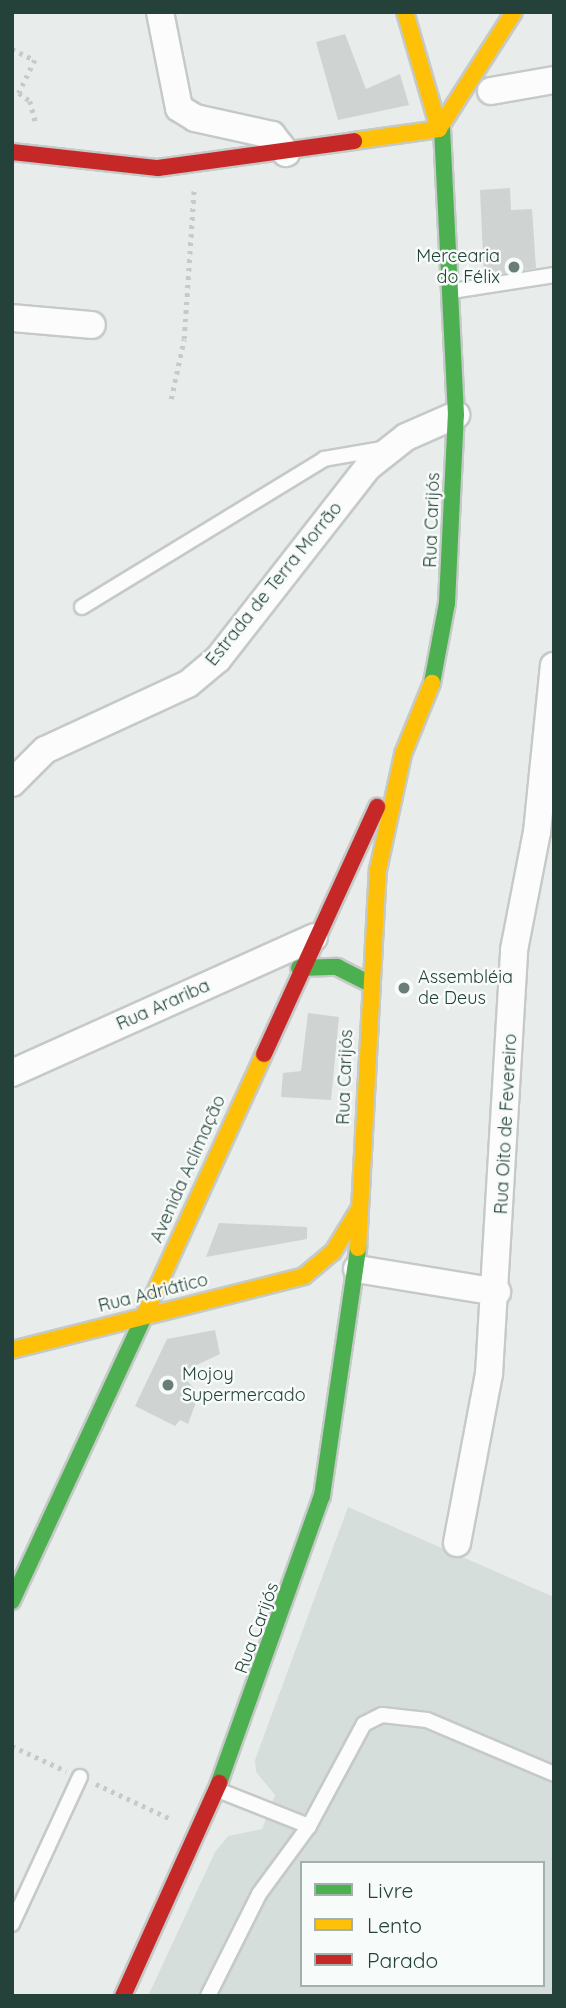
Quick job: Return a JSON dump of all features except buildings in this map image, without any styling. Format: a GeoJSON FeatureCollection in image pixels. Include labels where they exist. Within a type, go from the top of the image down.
{"type":"FeatureCollection","features":[{"type":"Feature","properties":{"kind":"main road","name":"Rua Carijós"},"geometry":{"type":"LineString","coordinates":[[123,1996],[217,1789],[322,1496],[348,1339],[357,1269],[368,983],[378,870],[403,754],[443,637],[456,415],[452,291],[439,129],[405,12]]}},
{"type":"Feature","properties":{"kind":"main road"},"geometry":{"type":"LineString","coordinates":[[12,152],[125,166],[196,165],[439,129],[514,12]]}},
{"type":"Feature","properties":{"kind":"main road"},"geometry":{"type":"LineString","coordinates":[[484,101],[505,69]]}},
{"type":"Feature","properties":{"kind":"main road"},"geometry":{"type":"LineString","coordinates":[[440,158],[463,130]]}},
{"type":"Feature","properties":{"kind":"main road","name":"Avenida Aclimação"},"geometry":{"type":"LineString","coordinates":[[12,1601],[145,1314],[299,968],[403,754]]}},
{"type":"Feature","properties":{"kind":"main road"},"geometry":{"type":"LineString","coordinates":[[299,968],[337,967],[368,983]]}},
{"type":"Feature","properties":{"kind":"main road","name":"Rua Adriático"},"geometry":{"type":"LineString","coordinates":[[12,1350],[145,1314],[304,1276],[332,1252],[359,1210]]}},
{"type":"Feature","properties":{"kind":"main road"},"geometry":{"type":"LineString","coordinates":[[304,1276],[327,1292],[348,1339]]}},
{"type":"Feature","properties":{"kind":"street"},"geometry":{"type":"LineString","coordinates":[[160,12],[179,108],[195,118],[266,132],[286,153]]}},
{"type":"Feature","properties":{"kind":"street"},"geometry":{"type":"LineString","coordinates":[[484,101],[554,80]]}},
{"type":"Feature","properties":{"kind":"street"},"geometry":{"type":"LineString","coordinates":[[12,318],[92,325]]}},
{"type":"Feature","properties":{"kind":"street","name":"Estrada de Terra Morrão"},"geometry":{"type":"LineString","coordinates":[[12,783],[45,750],[188,684],[218,659],[388,448],[456,415]]}},
{"type":"Feature","properties":{"kind":"street","name":"Rua Oito de Fevereiro"},"geometry":{"type":"LineString","coordinates":[[457,1543],[489,1374],[496,1292],[514,950],[537,832],[554,666]]}},
{"type":"Feature","properties":{"kind":"street","name":"Rua Arariba"},"geometry":{"type":"LineString","coordinates":[[12,1073],[314,937]]}},
{"type":"Feature","properties":{"kind":"street"},"geometry":{"type":"LineString","coordinates":[[357,1269],[496,1292]]}},
{"type":"Feature","properties":{"kind":"lane"},"geometry":{"type":"LineString","coordinates":[[452,291],[554,275]]}},
{"type":"Feature","properties":{"kind":"lane"},"geometry":{"type":"LineString","coordinates":[[82,607],[324,459],[388,448]]}},
{"type":"Feature","properties":{"kind":"lane"},"geometry":{"type":"LineString","coordinates":[[208,1996],[259,1894],[309,1826],[350,1740],[382,1716],[427,1720],[554,1774]]}},
{"type":"Feature","properties":{"kind":"lane"},"geometry":{"type":"LineString","coordinates":[[12,1924],[80,1777]]}},
{"type":"Feature","properties":{"kind":"lane"},"geometry":{"type":"LineString","coordinates":[[217,1789],[309,1826]]}},
{"type":"Feature","properties":{"kind":"path"},"geometry":{"type":"LineString","coordinates":[[12,49],[35,60],[19,93],[35,110],[34,123],[44,126]]}},
{"type":"Feature","properties":{"kind":"path"},"geometry":{"type":"LineString","coordinates":[[171,399],[184,339],[196,165]]}},
{"type":"Feature","properties":{"kind":"path"},"geometry":{"type":"LineString","coordinates":[[12,1746],[197,1831]]}},
{"type":"Feature","properties":{"kind":"shaded area"},"geometry":{"type":"Polygon","coordinates":[[[348,1507],[554,1597],[554,1996],[148,1996],[215,1852],[228,1836],[262,1829],[275,1795],[256,1772],[255,1760],[348,1507]]]}},
{"type":"Feature","properties":{"kind":"traffic: fast"},"geometry":{"type":"LineString","coordinates":[[432,683],[447,603],[456,415],[442,124]]}},
{"type":"Feature","properties":{"kind":"traffic: fast"},"geometry":{"type":"LineString","coordinates":[[299,968],[337,967],[368,983]]}},
{"type":"Feature","properties":{"kind":"traffic: fast"},"geometry":{"type":"LineString","coordinates":[[219,1783],[322,1496],[358,1248]]}},
{"type":"Feature","properties":{"kind":"traffic: fast"},"geometry":{"type":"LineString","coordinates":[[12,1601],[145,1314]]}},
{"type":"Feature","properties":{"kind":"traffic: slow"},"geometry":{"type":"LineString","coordinates":[[354,141],[439,129],[405,12]]}},
{"type":"Feature","properties":{"kind":"traffic: slow"},"geometry":{"type":"LineString","coordinates":[[442,124],[514,12]]}},
{"type":"Feature","properties":{"kind":"traffic: slow"},"geometry":{"type":"LineString","coordinates":[[358,1248],[378,870],[403,754],[432,683]]}},
{"type":"Feature","properties":{"kind":"traffic: slow"},"geometry":{"type":"LineString","coordinates":[[145,1314],[264,1054]]}},
{"type":"Feature","properties":{"kind":"traffic: slow"},"geometry":{"type":"LineString","coordinates":[[12,1350],[304,1276],[333,1252],[358,1211]]}},
{"type":"Feature","properties":{"kind":"traffic: jam"},"geometry":{"type":"LineString","coordinates":[[12,152],[158,168],[354,141]]}},
{"type":"Feature","properties":{"kind":"traffic: jam"},"geometry":{"type":"LineString","coordinates":[[264,1054],[377,807]]}},
{"type":"Feature","properties":{"kind":"traffic: jam"},"geometry":{"type":"LineString","coordinates":[[123,1996],[219,1783]]}},
{"type":"Feature","properties":{"kind":"place","name":"Mercearia do Félix"},"geometry":{"type":"Point","coordinates":[514,267]}},
{"type":"Feature","properties":{"kind":"place","name":"Assembléia de Deus"},"geometry":{"type":"Point","coordinates":[404,988]}},
{"type":"Feature","properties":{"kind":"place","name":"Mojoy Supermercado"},"geometry":{"type":"Point","coordinates":[168,1385]}}]}
